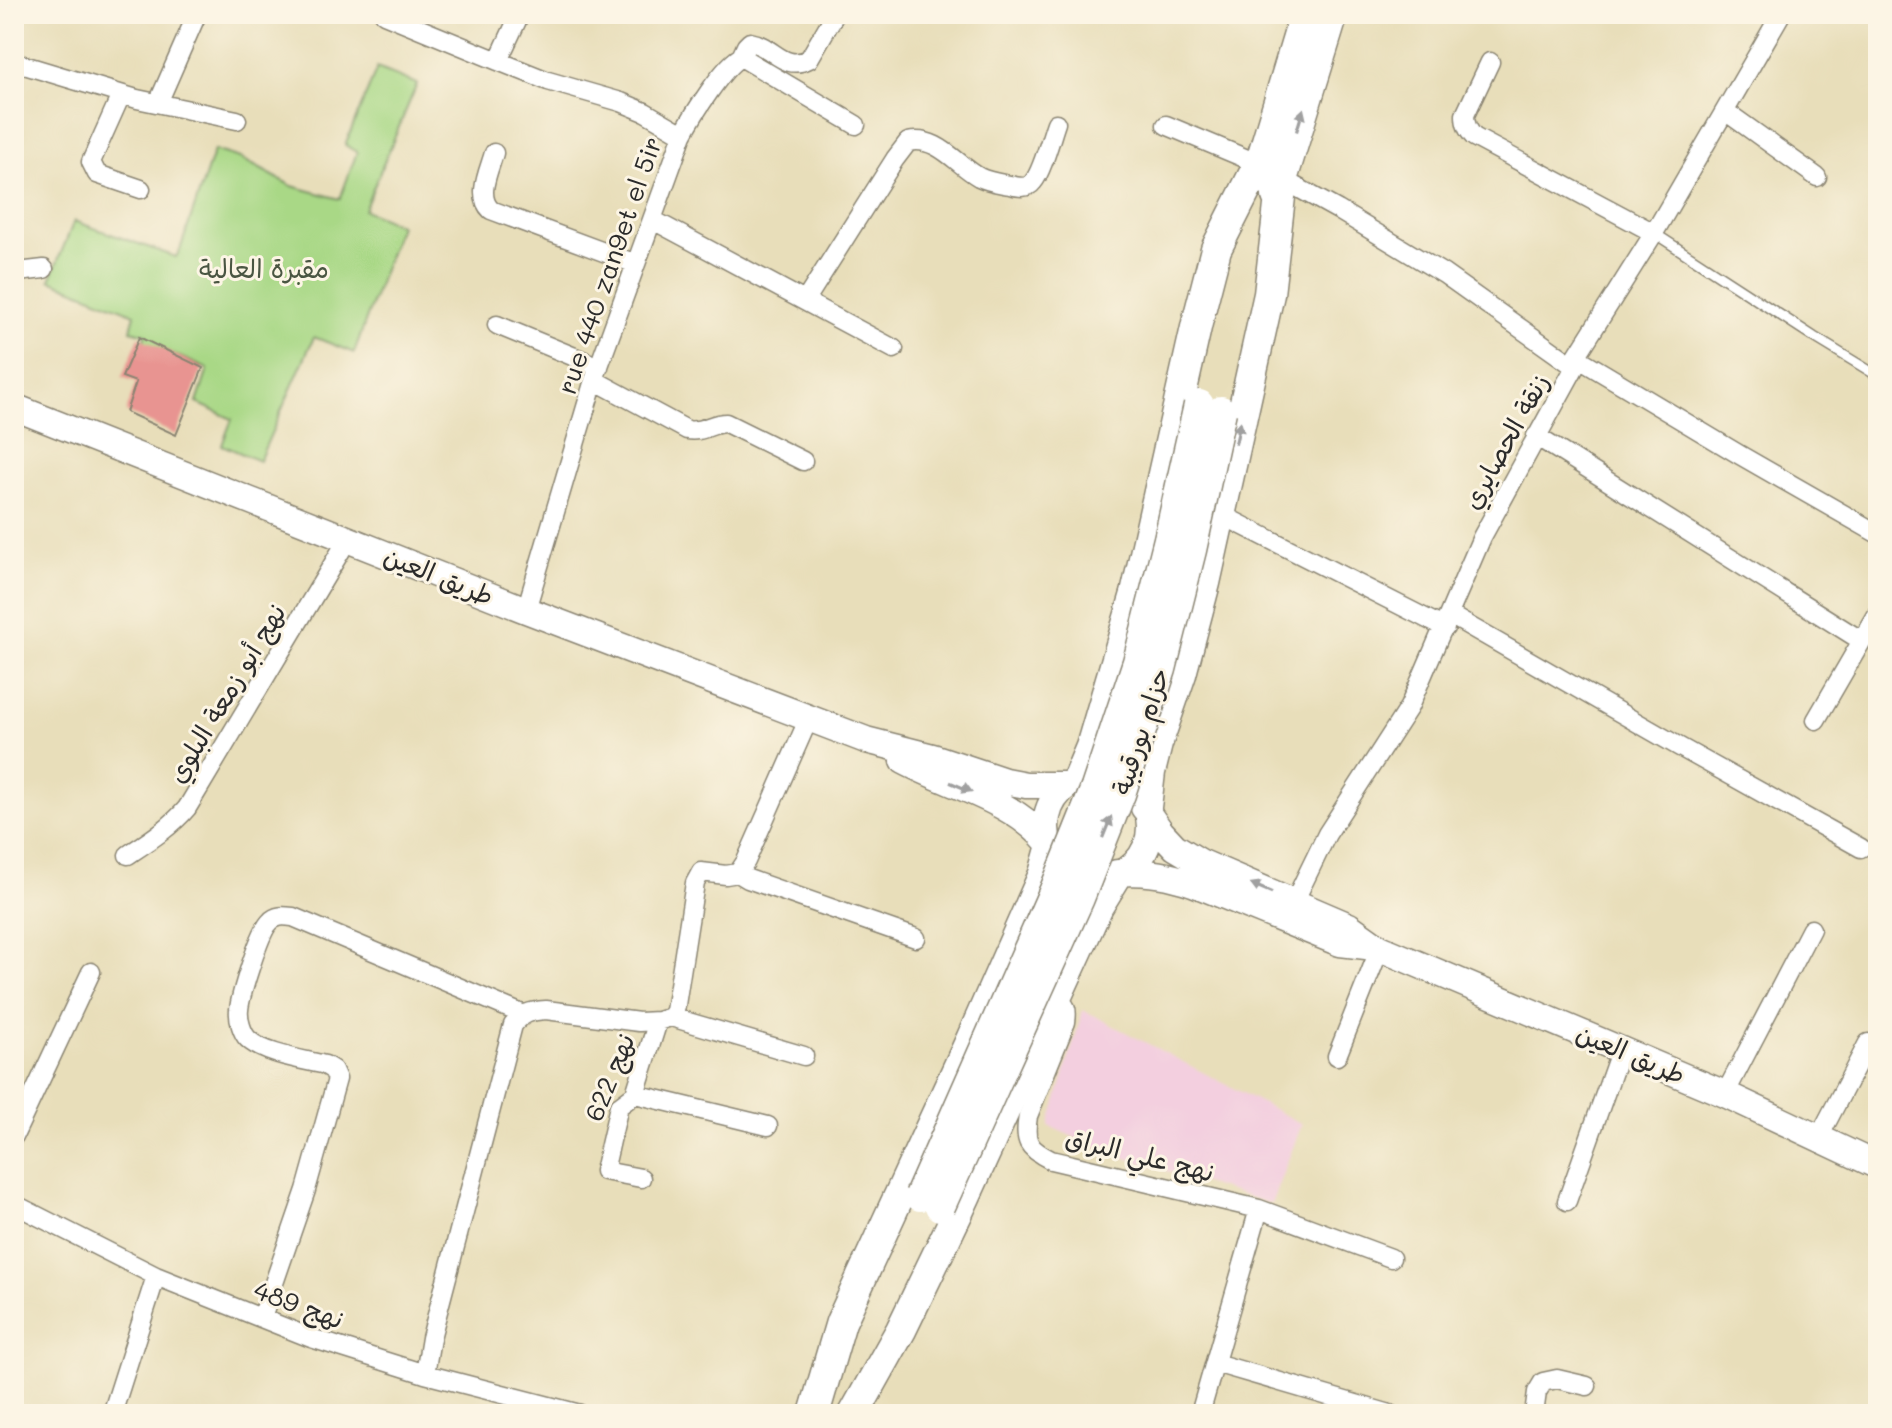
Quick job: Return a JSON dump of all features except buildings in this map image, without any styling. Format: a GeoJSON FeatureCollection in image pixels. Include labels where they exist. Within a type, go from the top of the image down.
{"type":"FeatureCollection","features":[{"type":"Feature","properties":{"kind":"highway","name":"حزام بورقيبة"},"geometry":{"type":"LineString","coordinates":[[1271,171],[1305,14]]}},
{"type":"Feature","properties":{"kind":"highway","name":"حزام بورقيبة"},"geometry":{"type":"LineString","coordinates":[[848,1414],[1096,788],[1138,662],[1210,408],[1230,274],[1333,14]]}},
{"type":"Feature","properties":{"kind":"highway"},"geometry":{"type":"LineString","coordinates":[[1148,811],[1150,772],[1181,674],[1269,294],[1271,171]]}},
{"type":"Feature","properties":{"kind":"highway"},"geometry":{"type":"LineString","coordinates":[[1072,781],[1091,747],[1136,594],[1216,249],[1271,171]]}},
{"type":"Feature","properties":{"kind":"highway"},"geometry":{"type":"LineString","coordinates":[[814,1414],[841,1322],[1044,874],[1049,845]]}},
{"type":"Feature","properties":{"kind":"highway"},"geometry":{"type":"LineString","coordinates":[[854,1414],[914,1304],[1098,906],[1121,874]]}},
{"type":"Feature","properties":{"kind":"highway","name":"حزام بورقيبة"},"geometry":{"type":"LineString","coordinates":[[821,1414],[930,1201]]}},
{"type":"Feature","properties":{"kind":"main road","name":"طريق العين"},"geometry":{"type":"LineString","coordinates":[[14,407],[526,610],[866,740],[1015,783],[1072,781]]}},
{"type":"Feature","properties":{"kind":"main road","name":"طريق العين"},"geometry":{"type":"LineString","coordinates":[[866,740],[929,774],[1017,813],[1034,826],[1049,845]]}},
{"type":"Feature","properties":{"kind":"main road"},"geometry":{"type":"LineString","coordinates":[[1095,774],[1114,776],[1130,785],[1142,798],[1148,811],[1151,831],[1146,847],[1138,861],[1121,874],[1093,879],[1076,875],[1063,866],[1049,845],[1046,819],[1051,802],[1072,781],[1095,774]]}},
{"type":"Feature","properties":{"kind":"main road","name":"طريق العين"},"geometry":{"type":"LineString","coordinates":[[1148,811],[1175,847],[1200,862],[1349,926],[1380,948],[1725,1094],[1878,1166]]}},
{"type":"Feature","properties":{"kind":"main road","name":"طريق العين"},"geometry":{"type":"LineString","coordinates":[[1121,874],[1152,872],[1171,876],[1340,943],[1380,948]]}},
{"type":"Feature","properties":{"kind":"street"},"geometry":{"type":"LineString","coordinates":[[158,103],[197,14]]}},
{"type":"Feature","properties":{"kind":"street","name":"rue 440 zan9et el 5ir"},"geometry":{"type":"LineString","coordinates":[[384,14],[548,81],[621,102],[683,134],[597,374],[526,610]]}},
{"type":"Feature","properties":{"kind":"street"},"geometry":{"type":"LineString","coordinates":[[498,61],[520,14]]}},
{"type":"Feature","properties":{"kind":"street"},"geometry":{"type":"LineString","coordinates":[[683,134],[699,107],[750,42],[757,42],[783,60],[796,64],[809,59],[835,14]]}},
{"type":"Feature","properties":{"kind":"street","name":"زنقة الحصايري"},"geometry":{"type":"LineString","coordinates":[[1294,902],[1327,834],[1409,707],[1482,537],[1576,362],[1781,14]]}},
{"type":"Feature","properties":{"kind":"street"},"geometry":{"type":"LineString","coordinates":[[741,57],[856,125]]}},
{"type":"Feature","properties":{"kind":"street"},"geometry":{"type":"LineString","coordinates":[[14,62],[121,95],[237,120]]}},
{"type":"Feature","properties":{"kind":"street"},"geometry":{"type":"LineString","coordinates":[[1490,62],[1465,115],[1465,124],[1474,137],[1654,233]]}},
{"type":"Feature","properties":{"kind":"street"},"geometry":{"type":"LineString","coordinates":[[121,95],[91,162],[97,174],[141,189]]}},
{"type":"Feature","properties":{"kind":"street"},"geometry":{"type":"LineString","coordinates":[[1725,111],[1817,177]]}},
{"type":"Feature","properties":{"kind":"street"},"geometry":{"type":"LineString","coordinates":[[805,301],[908,142],[915,140],[934,144],[984,179],[1027,186],[1033,183],[1056,123]]}},
{"type":"Feature","properties":{"kind":"street"},"geometry":{"type":"LineString","coordinates":[[1166,125],[1271,171],[1444,274],[1576,362],[1878,534]]}},
{"type":"Feature","properties":{"kind":"street"},"geometry":{"type":"LineString","coordinates":[[494,153],[482,197],[491,210],[636,264]]}},
{"type":"Feature","properties":{"kind":"street"},"geometry":{"type":"LineString","coordinates":[[653,220],[894,349]]}},
{"type":"Feature","properties":{"kind":"street"},"geometry":{"type":"LineString","coordinates":[[14,280],[18,272],[44,269]]}},
{"type":"Feature","properties":{"kind":"street"},"geometry":{"type":"LineString","coordinates":[[497,325],[597,374],[687,430],[701,431],[726,423],[803,461]]}},
{"type":"Feature","properties":{"kind":"street"},"geometry":{"type":"LineString","coordinates":[[1536,436],[1862,641]]}},
{"type":"Feature","properties":{"kind":"street"},"geometry":{"type":"LineString","coordinates":[[1220,514],[1447,621],[1861,848]]}},
{"type":"Feature","properties":{"kind":"street","name":"نهج أبو زمعة البلوي"},"geometry":{"type":"LineString","coordinates":[[128,855],[150,841],[187,808],[348,539]]}},
{"type":"Feature","properties":{"kind":"street"},"geometry":{"type":"LineString","coordinates":[[1816,720],[1878,613]]}},
{"type":"Feature","properties":{"kind":"street"},"geometry":{"type":"LineString","coordinates":[[738,873],[809,718]]}},
{"type":"Feature","properties":{"kind":"street","name":"نهج 622"},"geometry":{"type":"LineString","coordinates":[[641,1178],[604,1171],[619,1106],[635,1094],[665,1019],[675,1011],[699,873],[738,873],[761,884],[916,938]]}},
{"type":"Feature","properties":{"kind":"street"},"geometry":{"type":"LineString","coordinates":[[262,1318],[306,1190],[337,1079],[333,1070],[325,1065],[267,1050],[249,1040],[242,1030],[238,1012],[259,938],[271,920],[282,915],[293,917],[522,1014]]}},
{"type":"Feature","properties":{"kind":"street"},"geometry":{"type":"LineString","coordinates":[[1725,1094],[1811,929]]}},
{"type":"Feature","properties":{"kind":"street"},"geometry":{"type":"LineString","coordinates":[[1337,1056],[1380,948]]}},
{"type":"Feature","properties":{"kind":"street"},"geometry":{"type":"LineString","coordinates":[[14,1136],[91,972]]}},
{"type":"Feature","properties":{"kind":"street","name":"نهج علي البراق"},"geometry":{"type":"LineString","coordinates":[[1055,998],[1065,1003],[1068,1010],[1066,1022],[1028,1116],[1026,1131],[1030,1147],[1051,1160],[1259,1209]]}},
{"type":"Feature","properties":{"kind":"street"},"geometry":{"type":"LineString","coordinates":[[425,1374],[431,1338],[513,1025],[522,1014],[546,1010],[639,1022],[665,1019],[804,1056]]}},
{"type":"Feature","properties":{"kind":"street"},"geometry":{"type":"LineString","coordinates":[[1818,1139],[1868,1043]]}},
{"type":"Feature","properties":{"kind":"street"},"geometry":{"type":"LineString","coordinates":[[1567,1201],[1621,1049]]}},
{"type":"Feature","properties":{"kind":"street"},"geometry":{"type":"LineString","coordinates":[[635,1094],[768,1126]]}},
{"type":"Feature","properties":{"kind":"street","name":"نهج 489"},"geometry":{"type":"LineString","coordinates":[[14,1204],[156,1276],[311,1338],[425,1374],[580,1414]]}},
{"type":"Feature","properties":{"kind":"street"},"geometry":{"type":"LineString","coordinates":[[1200,1414],[1259,1209],[1391,1258]]}},
{"type":"Feature","properties":{"kind":"street"},"geometry":{"type":"LineString","coordinates":[[112,1414],[156,1276]]}},
{"type":"Feature","properties":{"kind":"street"},"geometry":{"type":"LineString","coordinates":[[1215,1363],[1390,1414]]}},
{"type":"Feature","properties":{"kind":"street"},"geometry":{"type":"LineString","coordinates":[[1534,1414],[1537,1392],[1543,1382],[1557,1379],[1587,1386]]}},
{"type":"Feature","properties":{"kind":"lane"},"geometry":{"type":"LineString","coordinates":[[1654,233],[1878,376]]}},
{"type":"Feature","properties":{"kind":"shaded area"},"geometry":{"type":"Polygon","coordinates":[[[1083,1010],[1302,1124],[1271,1204],[1107,1152],[1049,1126],[1083,1010]]]}},
{"type":"Feature","properties":{"kind":"green space","name":"مقبرة العالية"},"geometry":{"type":"Polygon","coordinates":[[[377,68],[417,84],[364,210],[400,225],[354,353],[314,337],[259,461],[222,445],[232,419],[197,403],[208,369],[143,341],[146,334],[131,330],[135,314],[50,280],[74,221],[176,257],[214,150],[240,158],[292,186],[340,199],[357,152],[345,145],[377,68]]]}}]}
